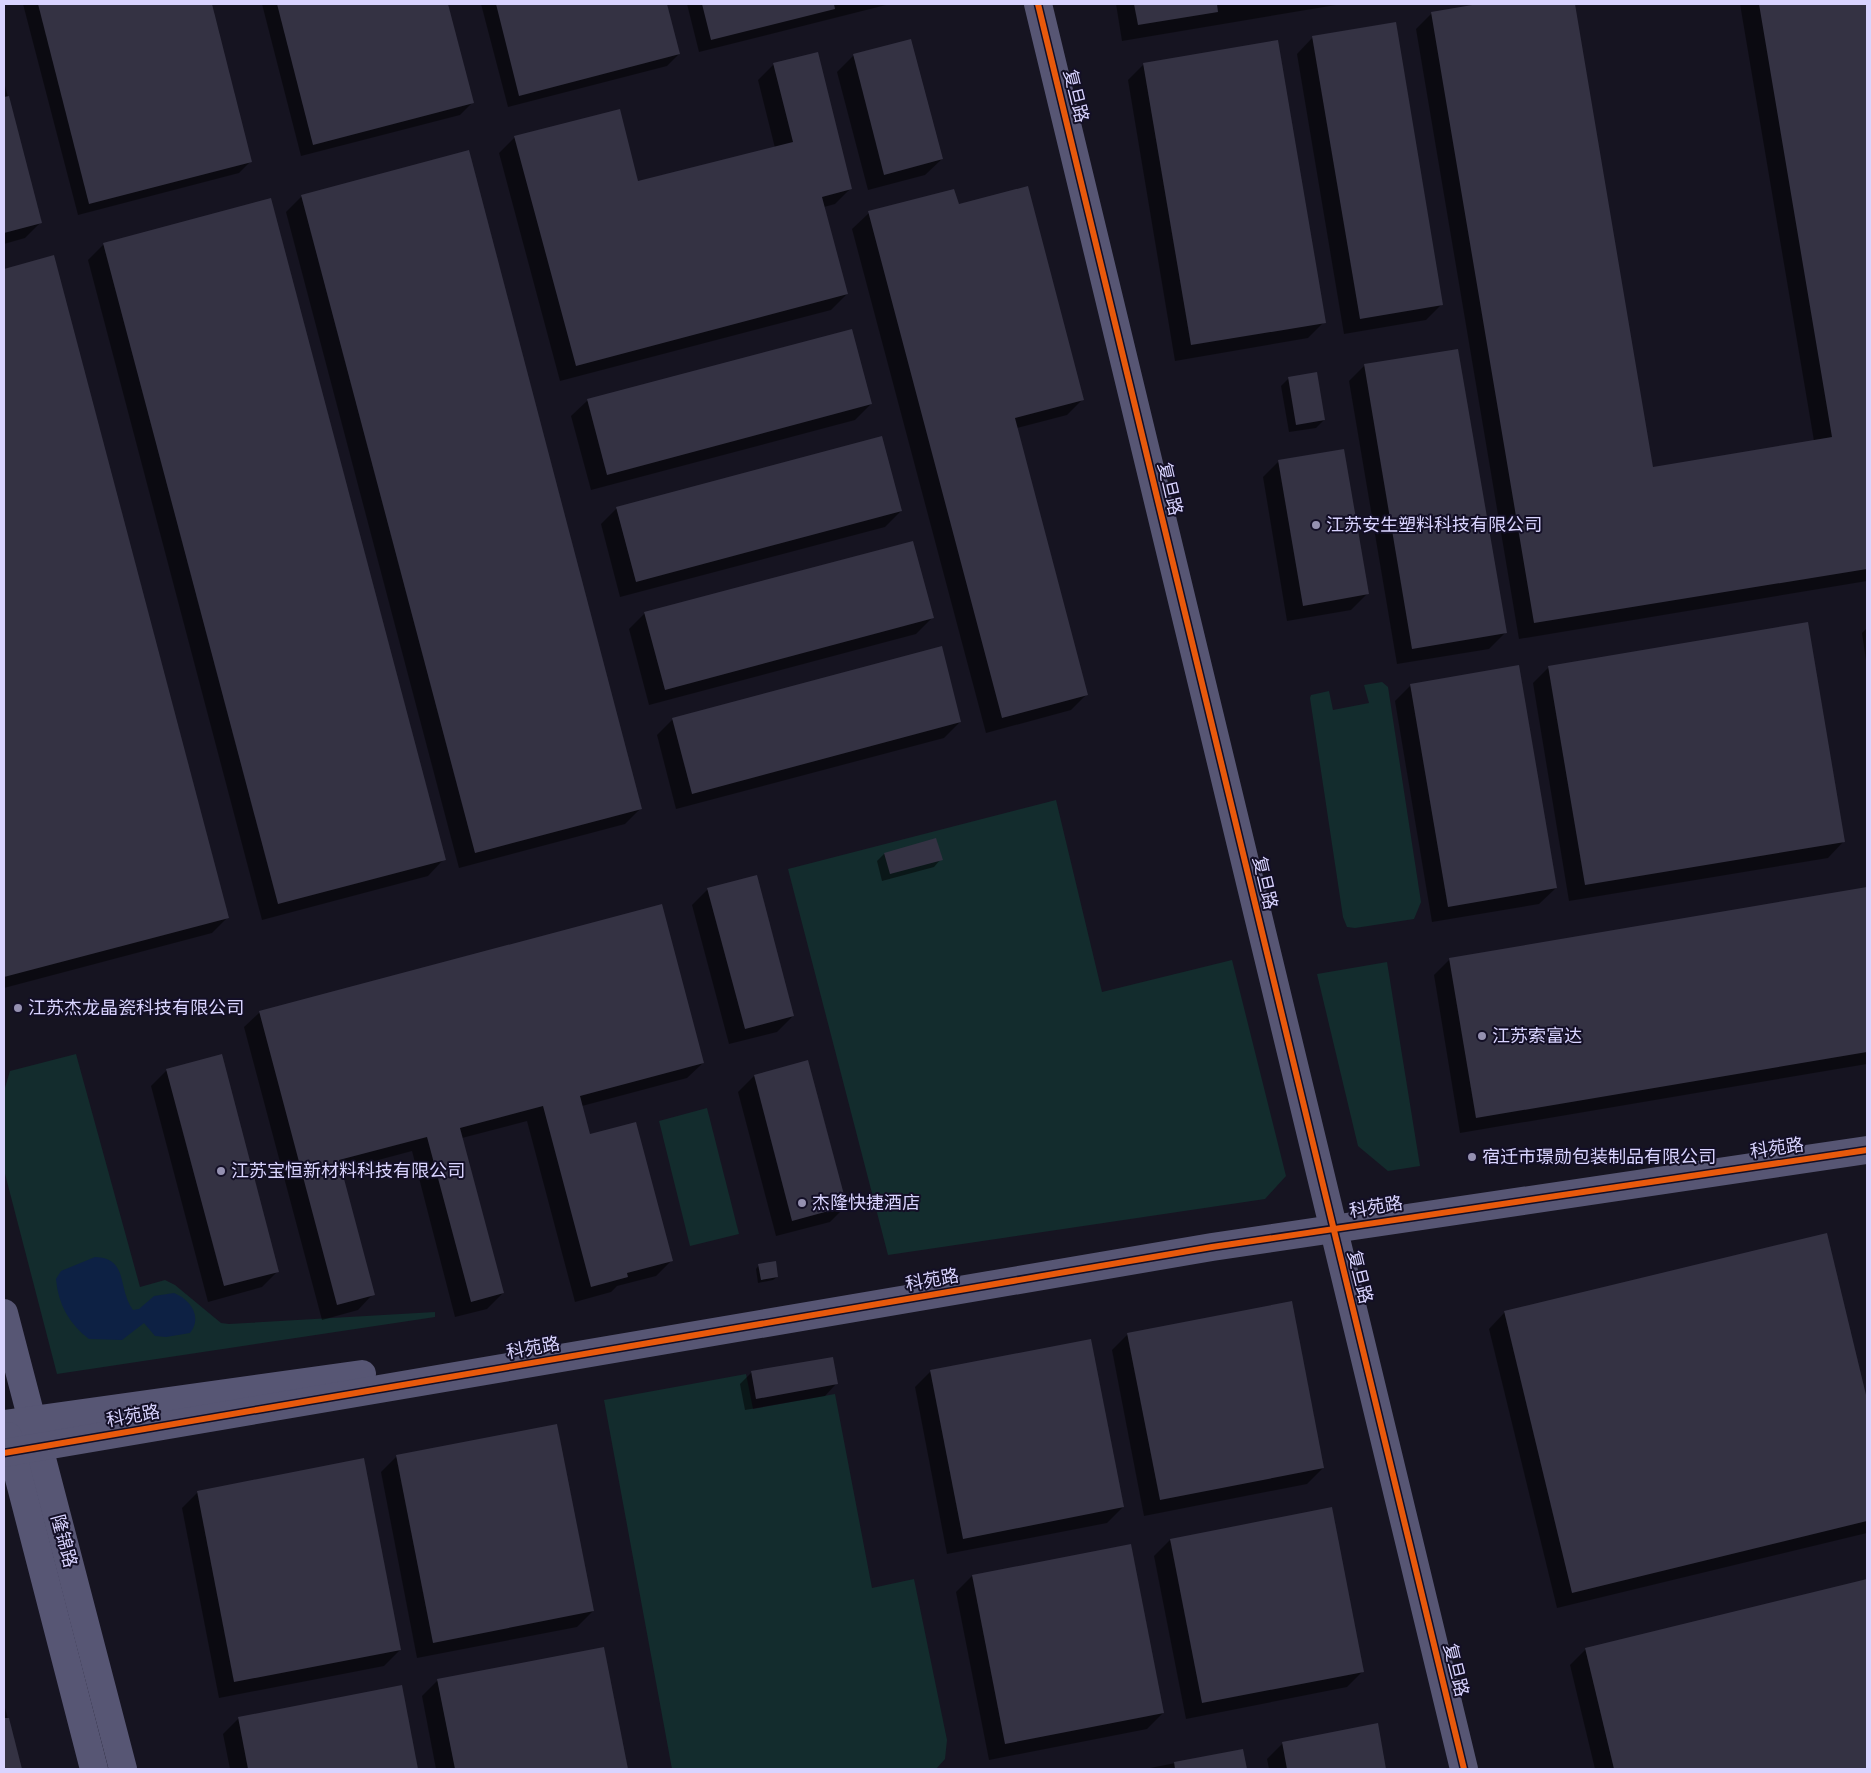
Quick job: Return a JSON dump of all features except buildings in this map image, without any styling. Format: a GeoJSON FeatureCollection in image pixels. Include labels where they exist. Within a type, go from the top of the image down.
{"type":"FeatureCollection","features":[{"type":"Feature","properties":{"kind":"street","name":"复旦路"},"geometry":{"type":"LineString","coordinates":[[1038,4],[1464,1769]]}},
{"type":"Feature","properties":{"kind":"street","name":"科苑路"},"geometry":{"type":"LineString","coordinates":[[4,1423],[375,1372],[1867,1136]]}},
{"type":"Feature","properties":{"kind":"street","name":"科苑路"},"geometry":{"type":"LineString","coordinates":[[8,1453],[1202,1249],[1331,1222],[1867,1150]]}},
{"type":"Feature","properties":{"kind":"street","name":"隆锦路"},"geometry":{"type":"LineString","coordinates":[[4,1313],[123,1769]]}},
{"type":"Feature","properties":{"kind":"street","name":"隆锦路"},"geometry":{"type":"LineString","coordinates":[[4,1423],[8,1453],[94,1769]]}},
{"type":"Feature","properties":{"kind":"green space"},"geometry":{"type":"Polygon","coordinates":[[[1382,682],[1388,687],[1421,902],[1414,919],[1355,928],[1347,927],[1343,917],[1310,698],[1311,695],[1329,691],[1333,710],[1369,703],[1364,685],[1382,682]]]}},
{"type":"Feature","properties":{"kind":"green space"},"geometry":{"type":"Polygon","coordinates":[[[1056,800],[1102,992],[1232,960],[1286,1176],[1265,1199],[888,1255],[788,869],[1056,800]]]}},
{"type":"Feature","properties":{"kind":"green space"},"geometry":{"type":"Polygon","coordinates":[[[1387,962],[1420,1166],[1388,1171],[1358,1146],[1317,974],[1387,962]]]}},
{"type":"Feature","properties":{"kind":"green space"},"geometry":{"type":"Polygon","coordinates":[[[76,1054],[140,1287],[165,1280],[175,1285],[221,1323],[229,1324],[435,1312],[435,1317],[57,1374],[4,1170],[4,1091],[10,1071],[76,1054]]]}},
{"type":"Feature","properties":{"kind":"green space"},"geometry":{"type":"Polygon","coordinates":[[[707,1108],[739,1234],[690,1246],[659,1121],[707,1108]]]}},
{"type":"Feature","properties":{"kind":"green space"},"geometry":{"type":"Polygon","coordinates":[[[746,1374],[753,1409],[835,1394],[872,1588],[914,1579],[947,1740],[945,1759],[936,1769],[672,1769],[604,1400],[746,1374]]]}},
{"type":"Feature","properties":{"kind":"water"},"geometry":{"type":"Polygon","coordinates":[[[95,1257],[106,1259],[118,1268],[125,1293],[133,1310],[139,1309],[154,1296],[174,1293],[190,1304],[195,1315],[195,1321],[190,1333],[166,1337],[155,1336],[144,1323],[122,1340],[89,1339],[76,1327],[66,1313],[59,1297],[56,1279],[61,1271],[95,1257]]]}},
{"type":"Feature","properties":{"kind":"cycle path"},"geometry":{"type":"LineString","coordinates":[[1038,4],[1464,1769]]}},
{"type":"Feature","properties":{"kind":"cycle path"},"geometry":{"type":"LineString","coordinates":[[4,1453],[1212,1247],[1867,1150]]}},
{"type":"Feature","properties":{"kind":"place","name":"江苏安生塑料科技有限公司"},"geometry":{"type":"Point","coordinates":[1316,525]}},
{"type":"Feature","properties":{"kind":"place","name":"江苏杰龙晶瓷科技有限公司"},"geometry":{"type":"Point","coordinates":[18,1008]}},
{"type":"Feature","properties":{"kind":"place","name":"江苏索富达"},"geometry":{"type":"Point","coordinates":[1482,1036]}},
{"type":"Feature","properties":{"kind":"place","name":"宿迁市璟勋包装制品有限公司"},"geometry":{"type":"Point","coordinates":[1472,1157]}},
{"type":"Feature","properties":{"kind":"place","name":"江苏宝恒新材料科技有限公司"},"geometry":{"type":"Point","coordinates":[221,1171]}},
{"type":"Feature","properties":{"kind":"place","name":"杰隆快捷酒店"},"geometry":{"type":"Point","coordinates":[802,1203]}}]}
